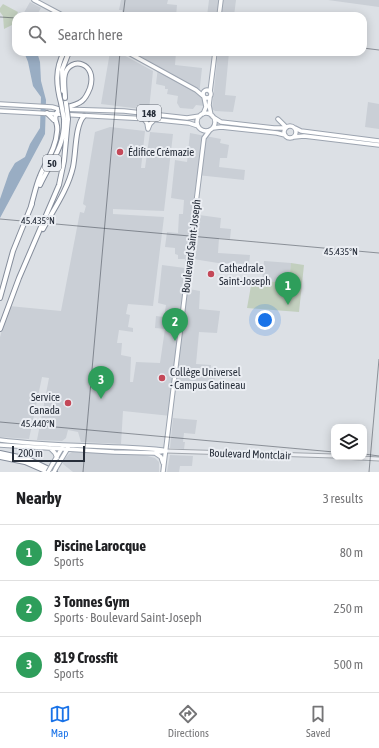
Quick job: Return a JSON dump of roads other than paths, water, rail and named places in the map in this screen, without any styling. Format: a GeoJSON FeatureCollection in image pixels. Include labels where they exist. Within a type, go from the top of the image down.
{"type":"FeatureCollection","features":[{"type":"Feature","properties":{"kind":"highway","name":"50"},"geometry":{"type":"LineString","coordinates":[[62,56],[59,61],[56,75],[57,88],[64,102]]}},
{"type":"Feature","properties":{"kind":"highway","name":"50"},"geometry":{"type":"LineString","coordinates":[[0,329],[15,288],[60,182],[64,161],[66,119],[62,73],[67,56]]}},
{"type":"Feature","properties":{"kind":"highway"},"geometry":{"type":"LineString","coordinates":[[54,120],[55,114],[59,109],[79,103],[86,97],[92,77],[90,71],[85,66],[76,64],[67,69],[65,76],[64,102]]}},
{"type":"Feature","properties":{"kind":"highway"},"geometry":{"type":"LineString","coordinates":[[31,206],[40,176],[56,138],[58,128],[54,120],[48,114]]}},
{"type":"Feature","properties":{"kind":"highway"},"geometry":{"type":"LineString","coordinates":[[30,252],[68,185],[74,163],[79,122],[84,116]]}},
{"type":"Feature","properties":{"kind":"highway","name":"50"},"geometry":{"type":"LineString","coordinates":[[0,298],[14,249],[31,206],[43,179],[59,150],[66,119]]}},
{"type":"Feature","properties":{"kind":"highway"},"geometry":{"type":"LineString","coordinates":[[0,453],[28,459],[55,471]]}},
{"type":"Feature","properties":{"kind":"highway"},"geometry":{"type":"LineString","coordinates":[[0,457],[25,462],[48,472]]}},
{"type":"Feature","properties":{"kind":"main road"},"geometry":{"type":"LineString","coordinates":[[34,0],[57,12]]}},
{"type":"Feature","properties":{"kind":"main road"},"geometry":{"type":"LineString","coordinates":[[220,12],[221,0]]}},
{"type":"Feature","properties":{"kind":"main road"},"geometry":{"type":"LineString","coordinates":[[135,56],[196,90],[204,97]]}},
{"type":"Feature","properties":{"kind":"main road"},"geometry":{"type":"LineString","coordinates":[[211,129],[215,122],[209,105],[215,56]]}},
{"type":"Feature","properties":{"kind":"main road"},"geometry":{"type":"LineString","coordinates":[[212,84],[202,94],[206,107],[197,121],[199,128],[205,131],[221,127],[277,133],[285,135],[289,138],[304,136],[379,145]]}},
{"type":"Feature","properties":{"kind":"main road"},"geometry":{"type":"LineString","coordinates":[[196,90],[205,90],[210,94]]}},
{"type":"Feature","properties":{"kind":"main road"},"geometry":{"type":"LineString","coordinates":[[204,97],[210,94]]}},
{"type":"Feature","properties":{"kind":"main road"},"geometry":{"type":"LineString","coordinates":[[0,104],[59,109]]}},
{"type":"Feature","properties":{"kind":"main road","name":"148"},"geometry":{"type":"LineString","coordinates":[[59,109],[124,111],[187,118],[202,115]]}},
{"type":"Feature","properties":{"kind":"main road"},"geometry":{"type":"LineString","coordinates":[[0,111],[84,116]]}},
{"type":"Feature","properties":{"kind":"main road"},"geometry":{"type":"LineString","coordinates":[[202,115],[212,116],[221,122],[274,128],[290,126],[301,131],[379,141]]}},
{"type":"Feature","properties":{"kind":"main road","name":"148"},"geometry":{"type":"LineString","coordinates":[[84,116],[155,119],[189,123],[199,128]]}},
{"type":"Feature","properties":{"kind":"main road"},"geometry":{"type":"LineString","coordinates":[[143,118],[147,123],[148,129],[150,124],[155,119]]}},
{"type":"Feature","properties":{"kind":"main road"},"geometry":{"type":"LineString","coordinates":[[278,119],[286,127]]}},
{"type":"Feature","properties":{"kind":"main road"},"geometry":{"type":"LineString","coordinates":[[285,135],[284,132],[286,127]]}},
{"type":"Feature","properties":{"kind":"main road","name":"Boulevard Saint-Joseph"},"geometry":{"type":"LineString","coordinates":[[199,128],[204,138]]}},
{"type":"Feature","properties":{"kind":"main road"},"geometry":{"type":"LineString","coordinates":[[294,128],[296,133],[294,137]]}},
{"type":"Feature","properties":{"kind":"main road","name":"Boulevard Saint-Joseph"},"geometry":{"type":"LineString","coordinates":[[163,472],[204,138],[211,129]]}},
{"type":"Feature","properties":{"kind":"main road","name":"Boulevard Montclair"},"geometry":{"type":"LineString","coordinates":[[0,440],[161,449],[166,451]]}},
{"type":"Feature","properties":{"kind":"main road"},"geometry":{"type":"LineString","coordinates":[[48,472],[62,449],[67,444]]}},
{"type":"Feature","properties":{"kind":"main road"},"geometry":{"type":"LineString","coordinates":[[55,471],[67,449],[67,444]]}},
{"type":"Feature","properties":{"kind":"main road","name":"Boulevard Montclair"},"geometry":{"type":"LineString","coordinates":[[0,445],[154,453],[166,451]]}},
{"type":"Feature","properties":{"kind":"main road"},"geometry":{"type":"LineString","coordinates":[[50,448],[57,458]]}},
{"type":"Feature","properties":{"kind":"main road"},"geometry":{"type":"LineString","coordinates":[[154,453],[161,456],[164,466]]}},
{"type":"Feature","properties":{"kind":"street","name":"Boulevard Montclair"},"geometry":{"type":"LineString","coordinates":[[166,451],[331,456]]}},
{"type":"Feature","properties":{"kind":"street"},"geometry":{"type":"LineString","coordinates":[[367,458],[379,459]]}},
{"type":"Feature","properties":{"kind":"water"},"geometry":{"type":"Polygon","coordinates":[[[26,56],[38,56],[41,81],[46,100],[45,134],[0,218],[0,199],[9,173],[15,163],[25,157],[30,144],[40,128],[41,97],[33,86],[26,56]]]}},
{"type":"Feature","properties":{"kind":"place","name":"Édifice Crémazie"},"geometry":{"type":"Point","coordinates":[120,152]}},
{"type":"Feature","properties":{"kind":"place","name":"Cathedrale Saint-Joseph"},"geometry":{"type":"Point","coordinates":[211,274]}},
{"type":"Feature","properties":{"kind":"place","name":"Piscine Larocque"},"geometry":{"type":"Point","coordinates":[288,305]}},
{"type":"Feature","properties":{"kind":"place","name":"3 Tonnes Gym"},"geometry":{"type":"Point","coordinates":[175,341]}},
{"type":"Feature","properties":{"kind":"place","name":"Collège Universel - Campus Gatineau"},"geometry":{"type":"Point","coordinates":[162,378]}},
{"type":"Feature","properties":{"kind":"place","name":"819 Crossfit"},"geometry":{"type":"Point","coordinates":[101,399]}},
{"type":"Feature","properties":{"kind":"place","name":"Service Canada"},"geometry":{"type":"Point","coordinates":[68,403]}}]}
